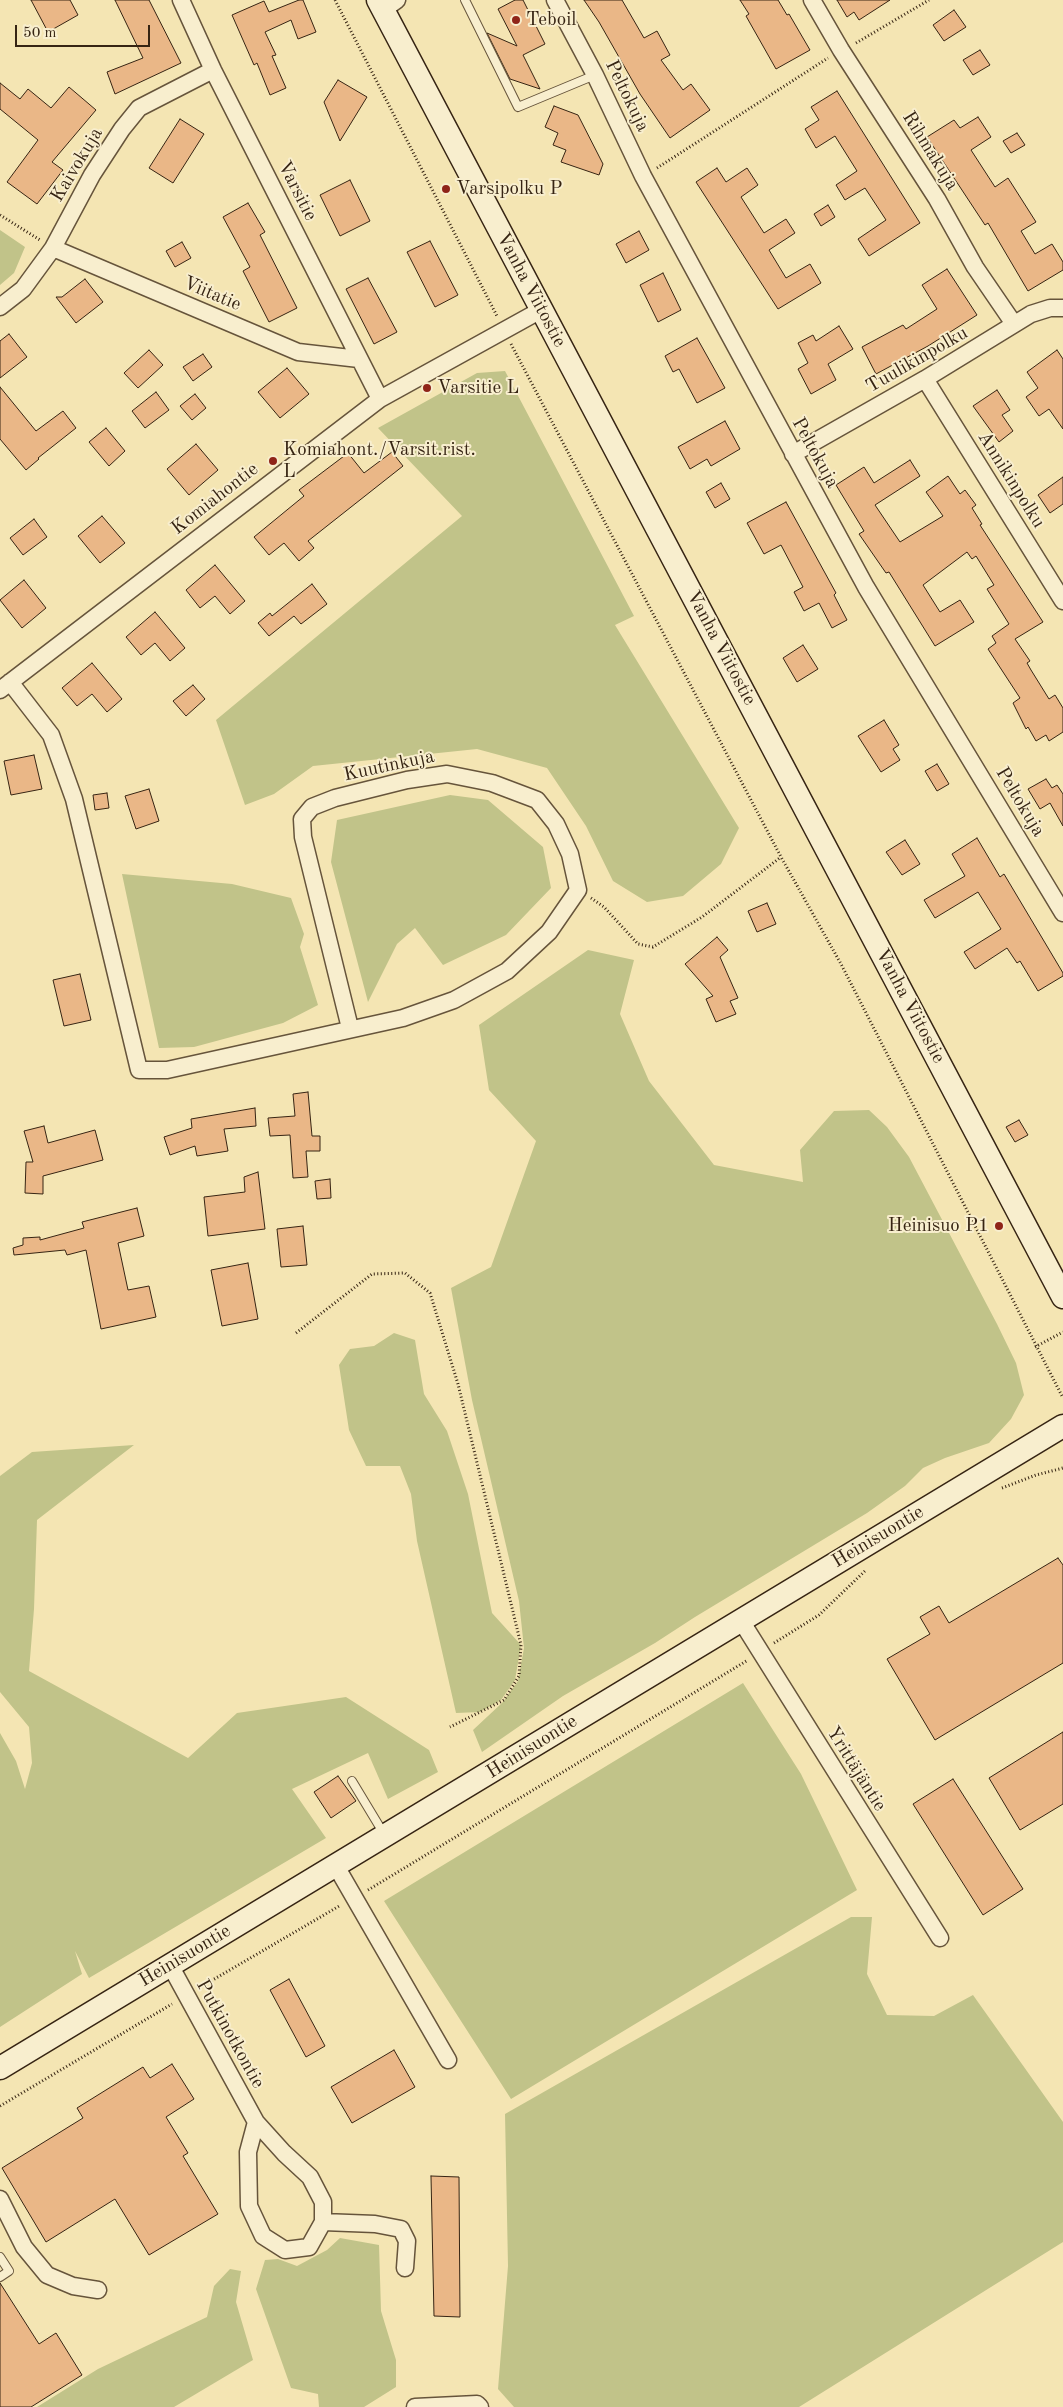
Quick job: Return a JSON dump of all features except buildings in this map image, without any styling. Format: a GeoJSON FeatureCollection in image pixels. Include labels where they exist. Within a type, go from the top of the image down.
{"type":"FeatureCollection","features":[{"type":"Feature","properties":{"kind":"main road","name":"Vanha Viitostie"},"geometry":{"type":"LineString","coordinates":[[386,3],[541,310],[1063,1297]]}},
{"type":"Feature","properties":{"kind":"main road","name":"Heinisuontie"},"geometry":{"type":"LineString","coordinates":[[0,2068],[1063,1426]]}},
{"type":"Feature","properties":{"kind":"street","name":"Varsitie"},"geometry":{"type":"LineString","coordinates":[[181,0],[213,70],[380,399]]}},
{"type":"Feature","properties":{"kind":"street","name":"Peltokuja"},"geometry":{"type":"LineString","coordinates":[[555,0],[595,75],[644,176],[866,587],[1061,904]]}},
{"type":"Feature","properties":{"kind":"street","name":"Rihmakuja"},"geometry":{"type":"LineString","coordinates":[[812,0],[841,50],[937,199],[975,267],[1014,324]]}},
{"type":"Feature","properties":{"kind":"street","name":"Kaivokuja"},"geometry":{"type":"LineString","coordinates":[[0,307],[23,289],[53,248],[92,175],[122,129],[139,108],[213,70]]}},
{"type":"Feature","properties":{"kind":"street","name":"Viitatie"},"geometry":{"type":"LineString","coordinates":[[53,248],[298,352],[359,359]]}},
{"type":"Feature","properties":{"kind":"street","name":"Tuulikinpolku"},"geometry":{"type":"LineString","coordinates":[[793,454],[925,380],[1031,314],[1050,308],[1063,308]]}},
{"type":"Feature","properties":{"kind":"street","name":"Komiahontie"},"geometry":{"type":"LineString","coordinates":[[5,686],[380,399],[541,310]]}},
{"type":"Feature","properties":{"kind":"street","name":"Annikinpolku"},"geometry":{"type":"LineString","coordinates":[[925,380],[1063,601]]}},
{"type":"Feature","properties":{"kind":"street"},"geometry":{"type":"LineString","coordinates":[[5,686],[51,735],[74,799],[139,1070],[167,1070],[350,1028],[403,1018],[454,1000],[507,971],[549,932],[578,890]]}},
{"type":"Feature","properties":{"kind":"street","name":"Kuutinkuja"},"geometry":{"type":"LineString","coordinates":[[350,1028],[302,837],[302,819],[312,807],[335,798],[407,780],[448,774],[492,783],[537,800],[556,824],[570,854],[578,890]]}},
{"type":"Feature","properties":{"kind":"street","name":"Yrittäjäntie"},"geometry":{"type":"LineString","coordinates":[[740,1620],[940,1938]]}},
{"type":"Feature","properties":{"kind":"street"},"geometry":{"type":"LineString","coordinates":[[336,1866],[448,2060]]}},
{"type":"Feature","properties":{"kind":"street","name":"Putkinotkontie"},"geometry":{"type":"LineString","coordinates":[[170,1965],[256,2122],[284,2153],[310,2177],[323,2202],[323,2222]]}},
{"type":"Feature","properties":{"kind":"street"},"geometry":{"type":"LineString","coordinates":[[256,2122],[248,2152],[249,2206],[263,2236],[285,2250],[308,2247],[323,2222],[375,2224],[401,2230],[407,2242],[405,2268]]}},
{"type":"Feature","properties":{"kind":"street"},"geometry":{"type":"LineString","coordinates":[[0,2199],[24,2247],[47,2275],[73,2286],[98,2290]]}},
{"type":"Feature","properties":{"kind":"street"},"geometry":{"type":"LineString","coordinates":[[416,2407],[477,2404],[480,2407]]}},
{"type":"Feature","properties":{"kind":"lane"},"geometry":{"type":"LineString","coordinates":[[465,0],[518,108],[595,75]]}},
{"type":"Feature","properties":{"kind":"lane"},"geometry":{"type":"LineString","coordinates":[[352,1781],[385,1836]]}},
{"type":"Feature","properties":{"kind":"lane"},"geometry":{"type":"LineString","coordinates":[[0,2256],[9,2271],[0,2277]]}},
{"type":"Feature","properties":{"kind":"path"},"geometry":{"type":"LineString","coordinates":[[335,0],[504,330],[781,857],[841,964],[1035,1347],[1063,1398]]}},
{"type":"Feature","properties":{"kind":"path"},"geometry":{"type":"LineString","coordinates":[[644,176],[841,50],[872,35],[929,0]]}},
{"type":"Feature","properties":{"kind":"path"},"geometry":{"type":"LineString","coordinates":[[0,215],[53,248]]}},
{"type":"Feature","properties":{"kind":"path"},"geometry":{"type":"LineString","coordinates":[[578,890],[604,907],[638,944],[653,947],[702,917],[781,857]]}},
{"type":"Feature","properties":{"kind":"path"},"geometry":{"type":"LineString","coordinates":[[296,1333],[372,1274],[405,1273],[430,1293],[458,1384],[521,1645],[519,1676],[504,1700],[450,1727]]}},
{"type":"Feature","properties":{"kind":"path"},"geometry":{"type":"LineString","coordinates":[[1035,1347],[1063,1332]]}},
{"type":"Feature","properties":{"kind":"path"},"geometry":{"type":"LineString","coordinates":[[993,1491],[1036,1474],[1063,1468]]}},
{"type":"Feature","properties":{"kind":"path"},"geometry":{"type":"LineString","coordinates":[[0,2106],[355,1897],[759,1653],[819,1615],[868,1568]]}},
{"type":"Feature","properties":{"kind":"green space"},"geometry":{"type":"Polygon","coordinates":[[[0,230],[25,247],[14,273],[0,285],[0,230]]]}},
{"type":"Feature","properties":{"kind":"green space"},"geometry":{"type":"Polygon","coordinates":[[[505,371],[634,616],[615,625],[739,828],[721,864],[683,896],[647,902],[613,881],[586,826],[547,768],[477,749],[313,766],[274,794],[245,805],[216,720],[462,516],[378,428],[477,373],[505,371]]]}},
{"type":"Feature","properties":{"kind":"green space"},"geometry":{"type":"Polygon","coordinates":[[[450,795],[488,800],[543,847],[551,888],[506,935],[443,965],[415,928],[397,944],[368,1002],[331,862],[337,820],[450,795]]]}},
{"type":"Feature","properties":{"kind":"green space"},"geometry":{"type":"Polygon","coordinates":[[[122,874],[232,884],[291,898],[304,934],[300,947],[318,1005],[283,1023],[194,1047],[159,1048],[122,874]]]}},
{"type":"Feature","properties":{"kind":"green space"},"geometry":{"type":"Polygon","coordinates":[[[588,950],[634,960],[620,1014],[649,1081],[714,1165],[803,1182],[800,1150],[834,1111],[869,1110],[887,1127],[909,1157],[997,1324],[1016,1363],[1024,1395],[1011,1419],[989,1443],[945,1458],[923,1468],[905,1486],[867,1513],[655,1643],[563,1696],[482,1752],[473,1730],[503,1702],[518,1681],[524,1648],[519,1601],[472,1400],[451,1288],[491,1267],[536,1141],[489,1090],[479,1025],[588,950]]]}},
{"type":"Feature","properties":{"kind":"green space"},"geometry":{"type":"Polygon","coordinates":[[[394,1333],[415,1340],[424,1394],[447,1431],[468,1494],[492,1613],[521,1645],[515,1680],[501,1700],[480,1712],[456,1713],[417,1541],[411,1494],[400,1466],[366,1466],[349,1430],[339,1365],[350,1349],[374,1346],[394,1333]]]}},
{"type":"Feature","properties":{"kind":"green space"},"geometry":{"type":"Polygon","coordinates":[[[134,1445],[37,1520],[34,1609],[29,1671],[188,1758],[237,1713],[346,1697],[429,1750],[438,1772],[388,1799],[368,1753],[292,1789],[326,1838],[89,1978],[75,1951],[82,1974],[0,2027],[0,1733],[16,1761],[25,1789],[32,1763],[29,1727],[0,1692],[0,1476],[32,1452],[134,1445]]]}},
{"type":"Feature","properties":{"kind":"green space"},"geometry":{"type":"Polygon","coordinates":[[[743,1683],[801,1774],[857,1890],[511,2099],[384,1901],[743,1683]]]}},
{"type":"Feature","properties":{"kind":"green space"},"geometry":{"type":"Polygon","coordinates":[[[851,1917],[872,1917],[867,1974],[887,2015],[934,2016],[973,1995],[1063,2122],[1063,2242],[799,2407],[514,2407],[498,2389],[508,2266],[505,2114],[851,1917]]]}},
{"type":"Feature","properties":{"kind":"green space"},"geometry":{"type":"Polygon","coordinates":[[[340,2238],[379,2245],[381,2311],[396,2360],[396,2387],[364,2407],[319,2407],[318,2394],[291,2388],[256,2289],[265,2260],[278,2259],[297,2266],[327,2250],[340,2238]]]}},
{"type":"Feature","properties":{"kind":"green space"},"geometry":{"type":"Polygon","coordinates":[[[230,2269],[241,2271],[236,2302],[253,2360],[174,2407],[37,2407],[98,2369],[207,2317],[214,2286],[230,2269]]]}},
{"type":"Feature","properties":{"kind":"place","name":"Teboil"},"geometry":{"type":"Point","coordinates":[516,20]}},
{"type":"Feature","properties":{"kind":"place","name":"Varsipolku P"},"geometry":{"type":"Point","coordinates":[446,189]}},
{"type":"Feature","properties":{"kind":"place","name":"Varsitie L"},"geometry":{"type":"Point","coordinates":[427,388]}},
{"type":"Feature","properties":{"kind":"place","name":"Komiahont./Varsit.rist. L"},"geometry":{"type":"Point","coordinates":[273,461]}},
{"type":"Feature","properties":{"kind":"place","name":"Heinisuo P1"},"geometry":{"type":"Point","coordinates":[999,1226]}}]}
